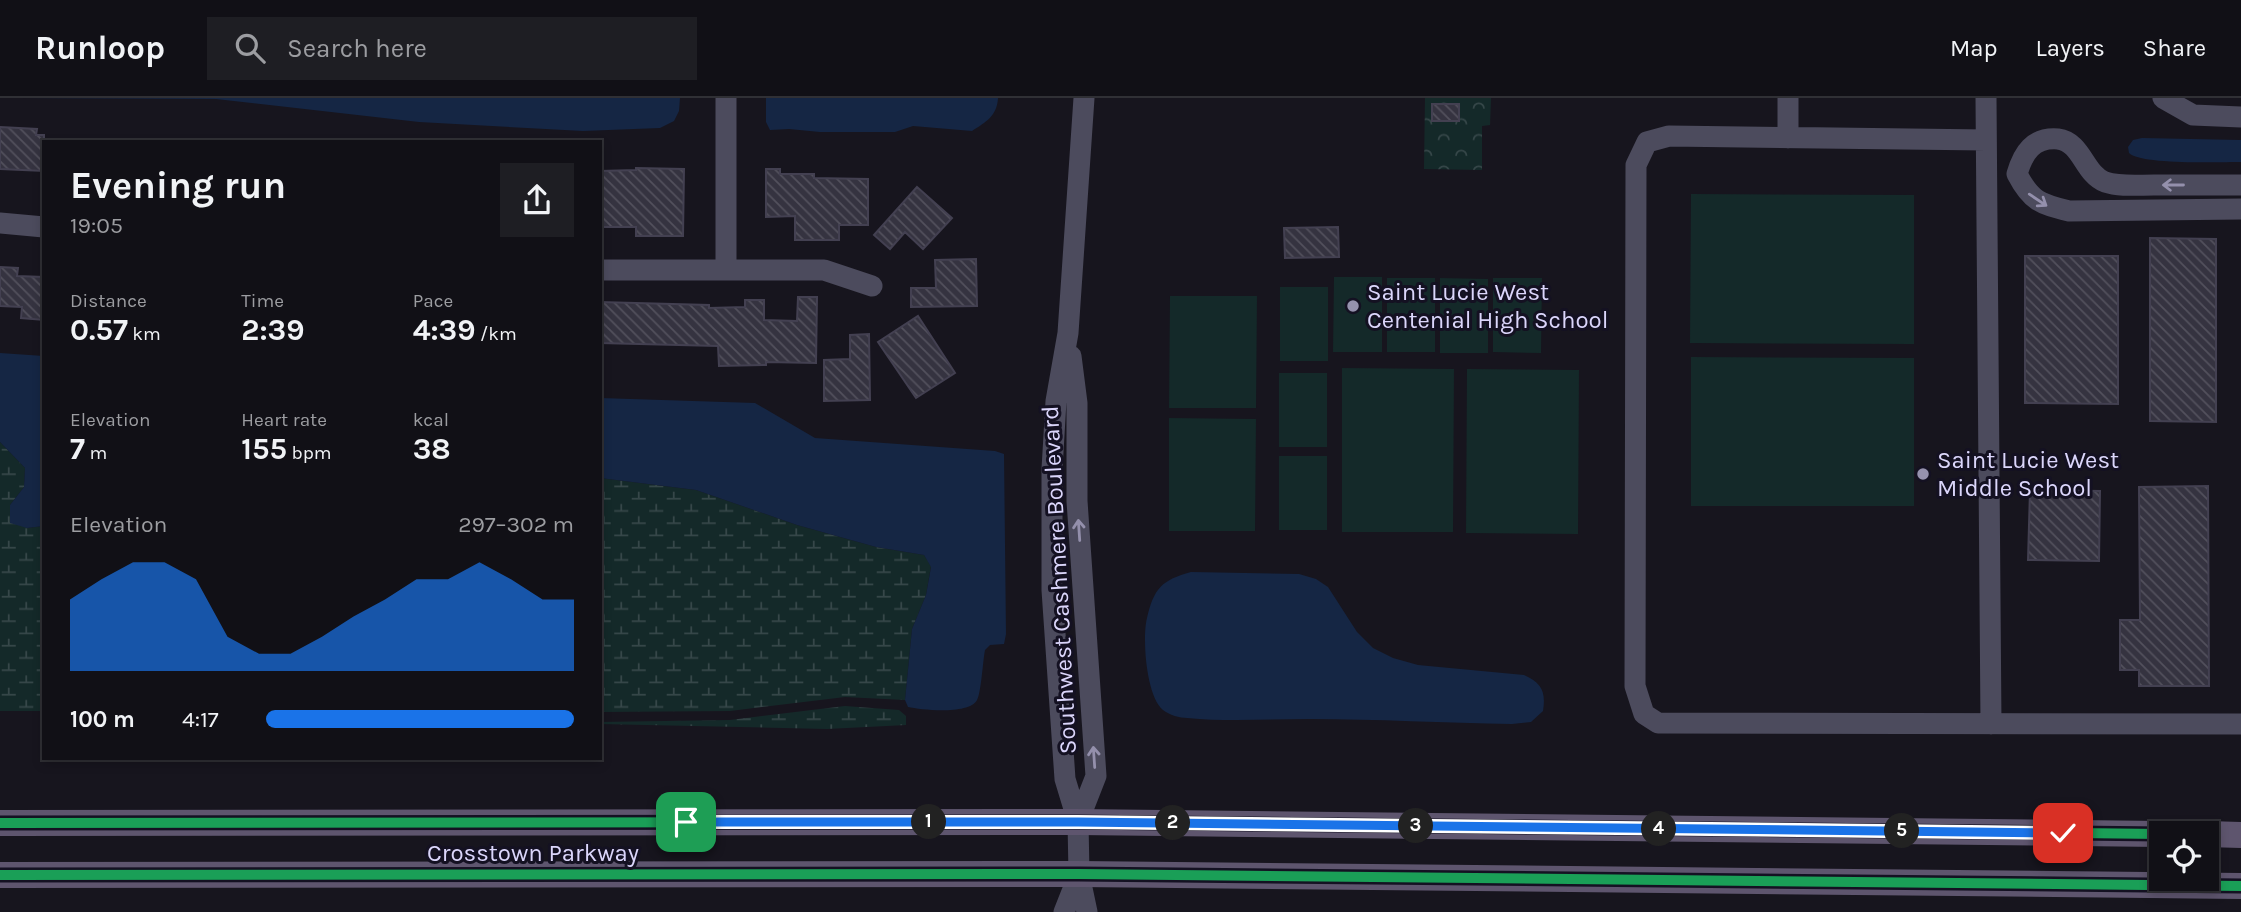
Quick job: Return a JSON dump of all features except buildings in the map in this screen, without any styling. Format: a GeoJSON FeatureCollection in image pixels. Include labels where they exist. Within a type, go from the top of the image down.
{"type":"FeatureCollection","features":[{"type":"Feature","properties":{"kind":"main road","name":"Crosstown Parkway"},"geometry":{"type":"LineString","coordinates":[[0,823],[1078,822],[2149,834]]}},
{"type":"Feature","properties":{"kind":"main road"},"geometry":{"type":"LineString","coordinates":[[2219,835],[2241,835]]}},
{"type":"Feature","properties":{"kind":"main road","name":"Crosstown Parkway"},"geometry":{"type":"LineString","coordinates":[[0,875],[1079,874],[2241,886]]}},
{"type":"Feature","properties":{"kind":"street"},"geometry":{"type":"LineString","coordinates":[[726,98],[726,269]]}},
{"type":"Feature","properties":{"kind":"street","name":"Southwest Cashmere Boulevard"},"geometry":{"type":"LineString","coordinates":[[1084,98],[1068,333],[1055,415],[1052,590],[1065,779],[1078,822],[1079,874],[1087,912]]}},
{"type":"Feature","properties":{"kind":"street"},"geometry":{"type":"LineString","coordinates":[[1788,98],[1788,138]]}},
{"type":"Feature","properties":{"kind":"street"},"geometry":{"type":"LineString","coordinates":[[1986,98],[1991,724]]}},
{"type":"Feature","properties":{"kind":"street"},"geometry":{"type":"LineString","coordinates":[[2163,98],[2193,115],[2241,117]]}},
{"type":"Feature","properties":{"kind":"street"},"geometry":{"type":"LineString","coordinates":[[1986,140],[1669,136],[1647,142],[1636,165],[1635,686],[1644,714],[1658,723],[2241,724]]}},
{"type":"Feature","properties":{"kind":"street"},"geometry":{"type":"LineString","coordinates":[[2241,185],[2126,185],[2104,181],[2089,169],[2077,149],[2060,139],[2038,142],[2023,155],[2018,174],[2026,191],[2041,205],[2068,211],[2241,209]]}},
{"type":"Feature","properties":{"kind":"street"},"geometry":{"type":"LineString","coordinates":[[0,223],[42,227]]}},
{"type":"Feature","properties":{"kind":"street"},"geometry":{"type":"LineString","coordinates":[[602,270],[824,270],[872,286]]}},
{"type":"Feature","properties":{"kind":"street","name":"Southwest Cashmere Boulevard"},"geometry":{"type":"LineString","coordinates":[[1068,333],[1076,402],[1077,501],[1096,776],[1078,822]]}},
{"type":"Feature","properties":{"kind":"street","name":"Southwest Cashmere Boulevard"},"geometry":{"type":"LineString","coordinates":[[1064,912],[1079,874]]}},
{"type":"Feature","properties":{"kind":"green space"},"geometry":{"type":"Polygon","coordinates":[[[1425,98],[1491,98],[1490,125],[1482,126],[1482,170],[1424,169],[1425,98]]]}},
{"type":"Feature","properties":{"kind":"green space"},"geometry":{"type":"Polygon","coordinates":[[[1691,194],[1914,195],[1914,344],[1690,343],[1691,194]]]}},
{"type":"Feature","properties":{"kind":"green space"},"geometry":{"type":"Polygon","coordinates":[[[1334,277],[1382,277],[1382,352],[1333,352],[1334,277]]]}},
{"type":"Feature","properties":{"kind":"green space"},"geometry":{"type":"Polygon","coordinates":[[[1387,278],[1435,278],[1435,352],[1387,352],[1387,278]]]}},
{"type":"Feature","properties":{"kind":"green space"},"geometry":{"type":"Polygon","coordinates":[[[1440,278],[1488,279],[1488,353],[1440,353],[1440,278]]]}},
{"type":"Feature","properties":{"kind":"green space"},"geometry":{"type":"Polygon","coordinates":[[[1493,278],[1542,278],[1541,353],[1493,352],[1493,278]]]}},
{"type":"Feature","properties":{"kind":"green space"},"geometry":{"type":"Polygon","coordinates":[[[1280,287],[1328,287],[1328,361],[1280,361],[1280,287]]]}},
{"type":"Feature","properties":{"kind":"green space"},"geometry":{"type":"Polygon","coordinates":[[[1170,296],[1257,296],[1256,408],[1169,408],[1170,296]]]}},
{"type":"Feature","properties":{"kind":"green space"},"geometry":{"type":"Polygon","coordinates":[[[1691,357],[1914,358],[1914,506],[1691,506],[1691,357]]]}},
{"type":"Feature","properties":{"kind":"green space"},"geometry":{"type":"Polygon","coordinates":[[[1342,368],[1454,369],[1453,532],[1342,532],[1342,368]]]}},
{"type":"Feature","properties":{"kind":"green space"},"geometry":{"type":"Polygon","coordinates":[[[1467,369],[1579,370],[1578,534],[1466,533],[1467,369]]]}},
{"type":"Feature","properties":{"kind":"green space"},"geometry":{"type":"Polygon","coordinates":[[[1279,373],[1327,373],[1327,447],[1279,447],[1279,373]]]}},
{"type":"Feature","properties":{"kind":"green space"},"geometry":{"type":"Polygon","coordinates":[[[1169,418],[1256,419],[1255,531],[1169,531],[1169,418]]]}},
{"type":"Feature","properties":{"kind":"green space"},"geometry":{"type":"Polygon","coordinates":[[[0,442],[25,468],[24,487],[10,505],[27,528],[42,526],[42,711],[0,711],[0,442]]]}},
{"type":"Feature","properties":{"kind":"green space"},"geometry":{"type":"Polygon","coordinates":[[[1279,456],[1327,456],[1327,530],[1279,530],[1279,456]]]}},
{"type":"Feature","properties":{"kind":"green space"},"geometry":{"type":"Polygon","coordinates":[[[602,478],[696,490],[797,525],[876,547],[924,555],[931,566],[926,595],[912,629],[905,700],[845,697],[730,711],[602,712],[602,478]]]}},
{"type":"Feature","properties":{"kind":"green space"},"geometry":{"type":"Polygon","coordinates":[[[845,706],[899,710],[906,716],[906,725],[827,729],[602,724],[730,720],[845,706]]]}},
{"type":"Feature","properties":{"kind":"water"},"geometry":{"type":"Polygon","coordinates":[[[22,98],[680,98],[679,111],[674,121],[660,128],[583,131],[419,122],[216,99],[22,98]]]}},
{"type":"Feature","properties":{"kind":"water"},"geometry":{"type":"Polygon","coordinates":[[[766,98],[998,98],[993,114],[972,131],[913,126],[895,132],[820,132],[770,130],[766,122],[766,98]]]}},
{"type":"Feature","properties":{"kind":"water"},"geometry":{"type":"Polygon","coordinates":[[[2133,140],[2241,140],[2241,162],[2164,161],[2136,157],[2129,153],[2128,147],[2133,140]]]}},
{"type":"Feature","properties":{"kind":"water"},"geometry":{"type":"Polygon","coordinates":[[[0,353],[42,356],[42,526],[27,528],[10,523],[10,505],[24,487],[25,468],[0,442],[0,353]]]}},
{"type":"Feature","properties":{"kind":"water"},"geometry":{"type":"Polygon","coordinates":[[[602,398],[755,403],[815,438],[995,451],[1004,454],[1006,634],[1004,644],[990,645],[985,650],[977,700],[965,708],[945,710],[908,707],[905,700],[912,629],[926,595],[931,567],[924,555],[876,547],[797,525],[696,490],[602,478],[602,398]]]}},
{"type":"Feature","properties":{"kind":"water"},"geometry":{"type":"Polygon","coordinates":[[[1191,572],[1299,574],[1316,579],[1328,587],[1357,632],[1373,648],[1393,658],[1418,665],[1524,675],[1539,685],[1544,698],[1543,711],[1531,722],[1512,724],[1335,719],[1218,720],[1171,715],[1157,703],[1149,680],[1145,652],[1147,618],[1156,592],[1173,578],[1191,572]]]}},
{"type":"Feature","properties":{"kind":"cycle path"},"geometry":{"type":"LineString","coordinates":[[0,823],[1078,822],[2149,834]]}},
{"type":"Feature","properties":{"kind":"cycle path"},"geometry":{"type":"LineString","coordinates":[[0,875],[1079,874],[2241,886]]}},
{"type":"Feature","properties":{"kind":"place","name":"Saint Lucie West Centenial High School"},"geometry":{"type":"Point","coordinates":[1353,306]}},
{"type":"Feature","properties":{"kind":"place","name":"Saint Lucie West Middle School"},"geometry":{"type":"Point","coordinates":[1923,474]}},
{"type":"Feature","properties":{"kind":"route"},"geometry":{"type":"LineString","coordinates":[[686,822],[1078,822],[2063,833]]}}]}
